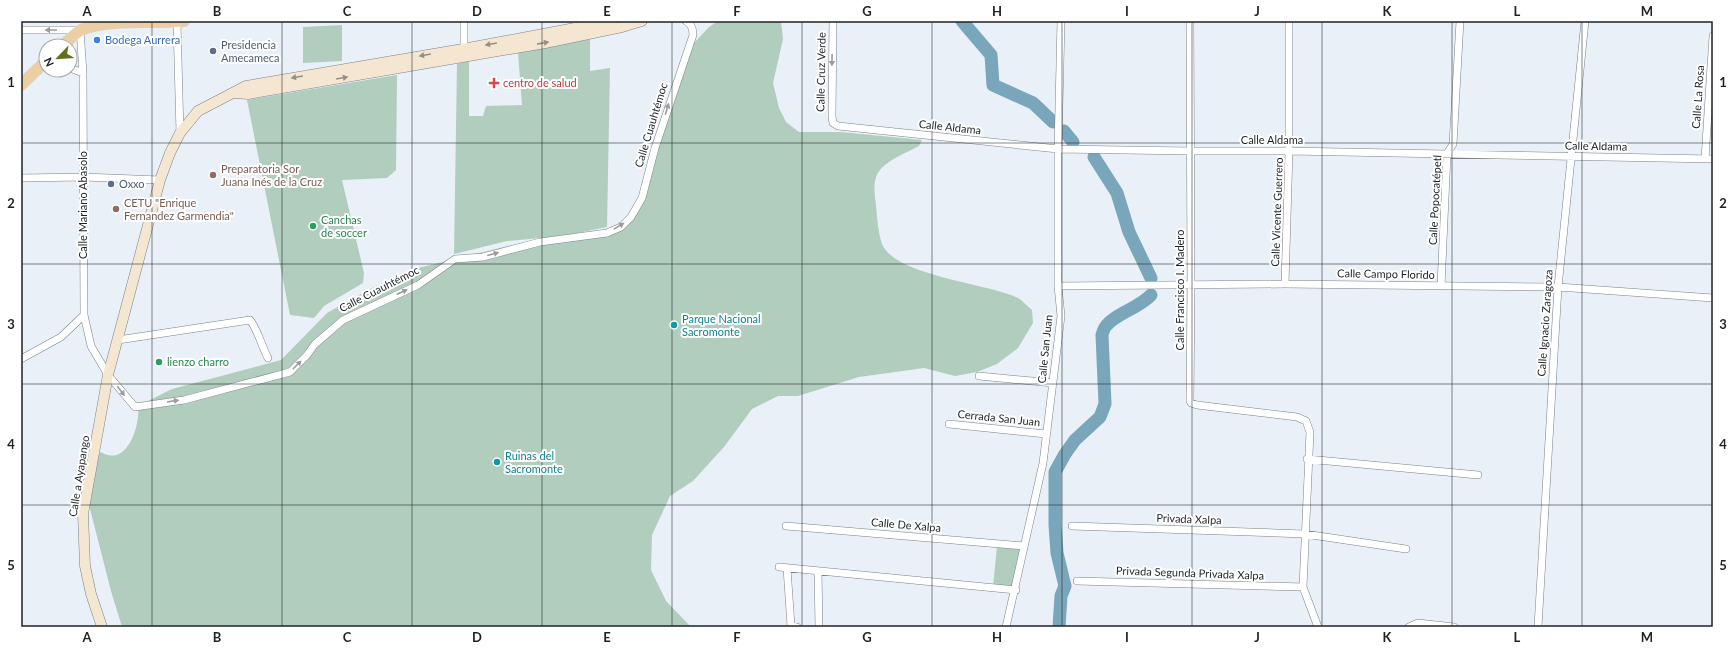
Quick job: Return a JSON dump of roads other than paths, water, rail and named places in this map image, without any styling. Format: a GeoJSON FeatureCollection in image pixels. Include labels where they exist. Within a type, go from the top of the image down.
{"type":"FeatureCollection","features":[{"type":"Feature","properties":{"kind":"main road"},"geometry":{"type":"LineString","coordinates":[[72,38],[80,30],[91,24],[180,21]]}},
{"type":"Feature","properties":{"kind":"main road"},"geometry":{"type":"LineString","coordinates":[[514,44],[612,21]]}},
{"type":"Feature","properties":{"kind":"main road"},"geometry":{"type":"LineString","coordinates":[[108,374],[160,180],[170,153],[180,133],[198,111],[246,86],[317,78],[514,44],[594,33],[642,21]]}},
{"type":"Feature","properties":{"kind":"main road"},"geometry":{"type":"LineString","coordinates":[[21,85],[38,69]]}},
{"type":"Feature","properties":{"kind":"main road","name":"Calle a Ayapango"},"geometry":{"type":"LineString","coordinates":[[102,627],[91,594],[85,566],[84,514],[108,374]]}},
{"type":"Feature","properties":{"kind":"street"},"geometry":{"type":"LineString","coordinates":[[180,21],[180,133]]}},
{"type":"Feature","properties":{"kind":"street"},"geometry":{"type":"LineString","coordinates":[[464,21],[464,53]]}},
{"type":"Feature","properties":{"kind":"street","name":"Calle Cuauhtémoc"},"geometry":{"type":"LineString","coordinates":[[108,374],[135,407],[184,400],[290,372],[308,355],[315,344],[343,320],[418,285],[454,259],[483,257],[540,242],[607,233],[621,226],[631,217],[642,198],[657,141],[693,35],[693,29],[689,22],[686,21]]}},
{"type":"Feature","properties":{"kind":"street","name":"Calle Cruz Verde"},"geometry":{"type":"LineString","coordinates":[[833,21],[833,123]]}},
{"type":"Feature","properties":{"kind":"street","name":"Calle San Juan"},"geometry":{"type":"LineString","coordinates":[[1006,627],[1016,590],[1024,546],[1043,463],[1060,316],[1058,286],[1058,149],[1061,21]]}},
{"type":"Feature","properties":{"kind":"street","name":"Calle Francisco I. Madero"},"geometry":{"type":"LineString","coordinates":[[1190,21],[1190,403],[1296,417],[1306,421],[1310,432],[1308,459]]}},
{"type":"Feature","properties":{"kind":"street","name":"Calle Vicente Guerrero"},"geometry":{"type":"LineString","coordinates":[[1285,284],[1289,151],[1289,21]]}},
{"type":"Feature","properties":{"kind":"street","name":"Calle Popocatépetl"},"geometry":{"type":"LineString","coordinates":[[1441,286],[1447,154],[1453,144],[1460,21]]}},
{"type":"Feature","properties":{"kind":"street","name":"Calle Ignacio Zaragoza"},"geometry":{"type":"LineString","coordinates":[[1538,627],[1558,287],[1585,21]]}},
{"type":"Feature","properties":{"kind":"street"},"geometry":{"type":"LineString","coordinates":[[21,30],[80,30]]}},
{"type":"Feature","properties":{"kind":"street","name":"Calle Mariano Abasolo"},"geometry":{"type":"LineString","coordinates":[[80,30],[83,73],[84,314],[91,346],[108,374]]}},
{"type":"Feature","properties":{"kind":"street","name":"Calle La Rosa"},"geometry":{"type":"LineString","coordinates":[[1705,159],[1713,36]]}},
{"type":"Feature","properties":{"kind":"street"},"geometry":{"type":"LineString","coordinates":[[78,71],[83,73]]}},
{"type":"Feature","properties":{"kind":"street","name":"Calle Aldama"},"geometry":{"type":"LineString","coordinates":[[833,123],[838,126],[1058,149],[1191,152],[1289,151],[1713,159]]}},
{"type":"Feature","properties":{"kind":"street"},"geometry":{"type":"LineString","coordinates":[[21,178],[83,177],[160,180]]}},
{"type":"Feature","properties":{"kind":"street","name":"Calle Campo Florido"},"geometry":{"type":"LineString","coordinates":[[1058,286],[1285,284],[1558,287],[1713,298]]}},
{"type":"Feature","properties":{"kind":"street"},"geometry":{"type":"LineString","coordinates":[[21,359],[61,337],[84,314]]}},
{"type":"Feature","properties":{"kind":"street"},"geometry":{"type":"LineString","coordinates":[[118,340],[250,320],[255,326],[258,339],[268,358]]}},
{"type":"Feature","properties":{"kind":"street"},"geometry":{"type":"LineString","coordinates":[[979,376],[1053,383]]}},
{"type":"Feature","properties":{"kind":"street","name":"Cerrada San Juan"},"geometry":{"type":"LineString","coordinates":[[949,424],[1046,434]]}},
{"type":"Feature","properties":{"kind":"street"},"geometry":{"type":"LineString","coordinates":[[1318,627],[1303,587],[1308,459],[1478,475]]}},
{"type":"Feature","properties":{"kind":"street","name":"Calle De Xalpa"},"geometry":{"type":"LineString","coordinates":[[786,526],[1024,546]]}},
{"type":"Feature","properties":{"kind":"street","name":"Privada Xalpa"},"geometry":{"type":"LineString","coordinates":[[1072,526],[1305,534],[1406,549]]}},
{"type":"Feature","properties":{"kind":"street"},"geometry":{"type":"LineString","coordinates":[[779,567],[1016,590]]}},
{"type":"Feature","properties":{"kind":"street"},"geometry":{"type":"LineString","coordinates":[[787,568],[791,626],[797,627]]}},
{"type":"Feature","properties":{"kind":"street"},"geometry":{"type":"LineString","coordinates":[[818,571],[820,627]]}},
{"type":"Feature","properties":{"kind":"street","name":"Privada Segunda Privada Xalpa"},"geometry":{"type":"LineString","coordinates":[[1077,581],[1303,587]]}},
{"type":"Feature","properties":{"kind":"street"},"geometry":{"type":"LineString","coordinates":[[1409,627],[1418,623],[1454,627]]}},
{"type":"Feature","properties":{"kind":"waterway"},"geometry":{"type":"LineString","coordinates":[[962,21],[991,55],[993,85],[1033,103],[1053,122]]}},
{"type":"Feature","properties":{"kind":"waterway"},"geometry":{"type":"LineString","coordinates":[[1064,131],[1073,142]]}},
{"type":"Feature","properties":{"kind":"waterway"},"geometry":{"type":"LineString","coordinates":[[1094,157],[1117,193],[1129,232],[1151,278]]}},
{"type":"Feature","properties":{"kind":"waterway"},"geometry":{"type":"LineString","coordinates":[[1059,627],[1061,596],[1065,586],[1057,553],[1055,525],[1055,472],[1075,440],[1100,417],[1105,404],[1102,335],[1105,328],[1115,318],[1140,304],[1151,295]]}},
{"type":"Feature","properties":{"kind":"place","name":"Bodega Aurrera"},"geometry":{"type":"Point","coordinates":[97,40]}},
{"type":"Feature","properties":{"kind":"place","name":"Presidencia Amecameca"},"geometry":{"type":"Point","coordinates":[213,51]}},
{"type":"Feature","properties":{"kind":"place","name":"centro de salud"},"geometry":{"type":"Point","coordinates":[494,83]}},
{"type":"Feature","properties":{"kind":"place","name":"Preparatoria Sor Juana Inés de la Cruz"},"geometry":{"type":"Point","coordinates":[213,175]}},
{"type":"Feature","properties":{"kind":"place","name":"Oxxo"},"geometry":{"type":"Point","coordinates":[111,184]}},
{"type":"Feature","properties":{"kind":"place","name":"CETU \"Enrique Fernandez Garmendia\""},"geometry":{"type":"Point","coordinates":[116,209]}},
{"type":"Feature","properties":{"kind":"place","name":"Canchas de soccer"},"geometry":{"type":"Point","coordinates":[313,226]}},
{"type":"Feature","properties":{"kind":"place","name":"Parque Nacional Sacromonte"},"geometry":{"type":"Point","coordinates":[674,325]}},
{"type":"Feature","properties":{"kind":"place","name":"lienzo charro"},"geometry":{"type":"Point","coordinates":[159,362]}},
{"type":"Feature","properties":{"kind":"place","name":"Ruinas del Sacromonte"},"geometry":{"type":"Point","coordinates":[497,462]}}]}
